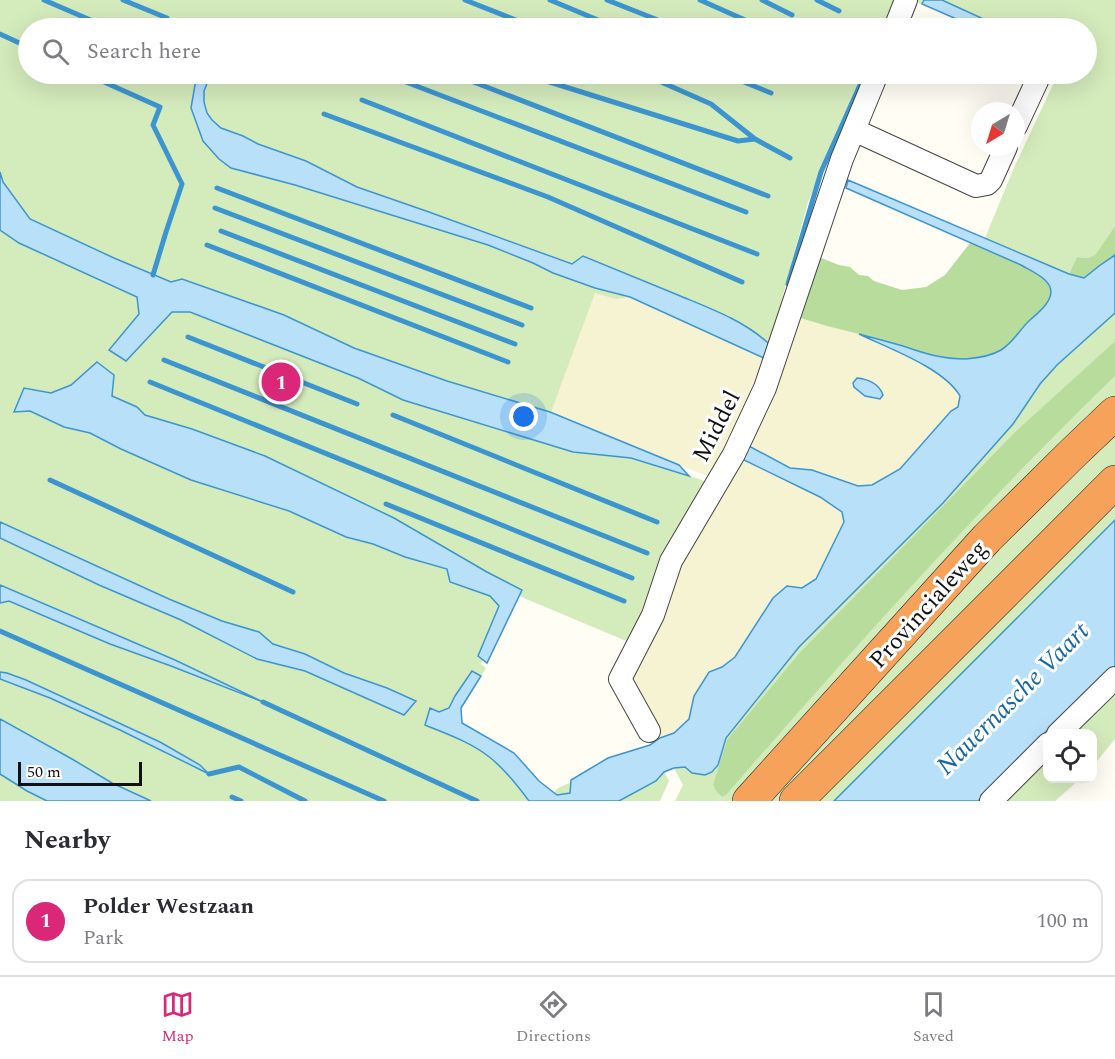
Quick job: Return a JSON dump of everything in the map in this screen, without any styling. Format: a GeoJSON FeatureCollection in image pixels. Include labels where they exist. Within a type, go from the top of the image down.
{"type":"FeatureCollection","features":[{"type":"Feature","properties":{"kind":"highway","name":"Provincialeweg"},"geometry":{"type":"LineString","coordinates":[[749,801],[987,538],[1115,413]]}},
{"type":"Feature","properties":{"kind":"highway","name":"Provincialeweg"},"geometry":{"type":"LineString","coordinates":[[796,801],[1115,483]]}},
{"type":"Feature","properties":{"kind":"street"},"geometry":{"type":"LineString","coordinates":[[899,18],[906,0]]}},
{"type":"Feature","properties":{"kind":"street","name":"Middel"},"geometry":{"type":"LineString","coordinates":[[649,731],[620,679],[653,615],[671,561],[734,454],[765,388],[842,159],[873,84]]}},
{"type":"Feature","properties":{"kind":"street"},"geometry":{"type":"LineString","coordinates":[[1025,107],[1036,84]]}},
{"type":"Feature","properties":{"kind":"street"},"geometry":{"type":"LineString","coordinates":[[854,130],[976,186],[987,184],[991,180],[1002,156]]}},
{"type":"Feature","properties":{"kind":"street"},"geometry":{"type":"LineString","coordinates":[[1063,729],[1115,678]]}},
{"type":"Feature","properties":{"kind":"street"},"geometry":{"type":"LineString","coordinates":[[991,801],[1043,748]]}},
{"type":"Feature","properties":{"kind":"shaded area"},"geometry":{"type":"Polygon","coordinates":[[[595,288],[630,297],[766,359],[711,477],[550,412],[595,288]]]}},
{"type":"Feature","properties":{"kind":"shaded area"},"geometry":{"type":"Polygon","coordinates":[[[797,317],[859,334],[935,370],[960,396],[958,407],[951,411],[900,469],[872,485],[858,486],[812,470],[790,468],[749,446],[797,317]]]}},
{"type":"Feature","properties":{"kind":"shaded area"},"geometry":{"type":"Polygon","coordinates":[[[742,459],[820,497],[842,512],[844,522],[816,579],[801,588],[752,632],[735,657],[722,667],[709,672],[694,696],[689,719],[674,733],[660,738],[641,708],[631,676],[668,592],[704,522],[742,459]]]}},
{"type":"Feature","properties":{"kind":"green space"},"geometry":{"type":"Polygon","coordinates":[[[0,0],[897,0],[889,18],[18,18],[18,84],[861,84],[808,202],[768,352],[628,289],[624,298],[616,299],[595,293],[551,412],[625,453],[709,483],[631,643],[512,593],[481,664],[486,668],[481,676],[477,674],[459,708],[454,724],[548,798],[558,788],[630,752],[650,745],[669,781],[660,801],[0,801],[0,0]]]}},
{"type":"Feature","properties":{"kind":"green space"},"geometry":{"type":"Polygon","coordinates":[[[917,0],[1115,0],[1115,226],[1095,255],[1088,258],[1077,257],[1069,274],[985,238],[1020,156],[1025,156],[1025,144],[1053,84],[1097,84],[1097,18],[952,18],[916,2],[917,0]]]}},
{"type":"Feature","properties":{"kind":"green space"},"geometry":{"type":"Polygon","coordinates":[[[1115,226],[1115,255],[1084,278],[1069,274],[1077,257],[1088,258],[1095,255],[1115,226]]]}},
{"type":"Feature","properties":{"kind":"green space"},"geometry":{"type":"Polygon","coordinates":[[[970,243],[1021,265],[1039,276],[1050,288],[1051,294],[1048,301],[1037,315],[1029,321],[1014,340],[1001,350],[984,357],[966,359],[937,357],[797,317],[816,256],[850,267],[859,275],[868,276],[874,281],[902,290],[926,287],[945,275],[970,243]]]}},
{"type":"Feature","properties":{"kind":"green space"},"geometry":{"type":"Polygon","coordinates":[[[1115,313],[1115,341],[1017,430],[802,650],[713,785],[722,797],[965,529],[1115,376],[1115,398],[735,801],[675,801],[683,785],[674,768],[685,767],[692,773],[704,775],[712,772],[718,765],[726,738],[799,647],[943,503],[1013,424],[1040,384],[1057,365],[1115,313]]]}},
{"type":"Feature","properties":{"kind":"green space"},"geometry":{"type":"Polygon","coordinates":[[[1115,341],[1115,376],[965,529],[722,797],[713,785],[727,740],[802,650],[1017,430],[1115,341]]]}},
{"type":"Feature","properties":{"kind":"green space"},"geometry":{"type":"Polygon","coordinates":[[[1115,427],[1115,467],[780,801],[764,801],[941,606],[1115,427]]]}},
{"type":"Feature","properties":{"kind":"green space"},"geometry":{"type":"Polygon","coordinates":[[[1115,497],[1115,520],[834,801],[811,801],[1115,497]]]}},
{"type":"Feature","properties":{"kind":"green space"},"geometry":{"type":"Polygon","coordinates":[[[1115,686],[1115,739],[1097,761],[1097,729],[1073,729],[1115,686]]]}},
{"type":"Feature","properties":{"kind":"green space"},"geometry":{"type":"Polygon","coordinates":[[[1043,758],[1043,783],[1075,783],[1055,801],[1000,801],[1043,758]]]}},
{"type":"Feature","properties":{"kind":"water"},"geometry":{"type":"Polygon","coordinates":[[[924,0],[942,0],[981,18],[954,18],[922,4],[924,0]]]}},
{"type":"Feature","properties":{"kind":"water"},"geometry":{"type":"Polygon","coordinates":[[[207,84],[204,102],[207,113],[221,128],[306,161],[357,187],[572,264],[583,256],[702,305],[737,321],[768,343],[766,359],[630,297],[595,288],[553,273],[488,245],[295,185],[231,168],[219,159],[203,141],[191,108],[195,85],[207,84]]]}},
{"type":"Feature","properties":{"kind":"water"},"geometry":{"type":"Polygon","coordinates":[[[0,172],[3,182],[30,219],[114,258],[171,282],[182,279],[284,315],[354,348],[447,381],[550,412],[679,465],[689,476],[631,458],[573,452],[403,400],[358,378],[190,312],[172,312],[126,361],[109,350],[139,314],[137,297],[19,243],[0,230],[0,172]]]}},
{"type":"Feature","properties":{"kind":"water"},"geometry":{"type":"Polygon","coordinates":[[[848,180],[1069,274],[1084,278],[1115,255],[1115,313],[1057,365],[1040,384],[1013,424],[943,503],[799,647],[726,738],[718,765],[712,772],[705,775],[692,773],[685,767],[674,768],[664,772],[656,781],[619,801],[529,801],[488,756],[466,742],[425,725],[430,708],[439,712],[449,708],[472,671],[481,676],[461,708],[462,723],[514,753],[539,781],[557,795],[570,793],[571,780],[608,758],[650,745],[674,733],[689,719],[694,696],[709,672],[722,667],[735,657],[773,598],[787,586],[802,588],[816,579],[844,522],[842,512],[820,497],[742,459],[749,446],[790,468],[812,470],[858,486],[872,485],[900,469],[951,411],[958,407],[960,396],[942,376],[929,368],[859,334],[942,357],[966,359],[980,357],[993,354],[1006,347],[1048,301],[1050,287],[1037,274],[846,188],[848,180]]]}},
{"type":"Feature","properties":{"kind":"water"},"geometry":{"type":"Polygon","coordinates":[[[97,362],[114,375],[112,396],[137,407],[145,415],[192,429],[265,456],[394,518],[522,590],[487,663],[478,656],[499,606],[490,596],[450,582],[447,569],[346,537],[289,511],[191,480],[90,433],[64,427],[30,411],[14,412],[24,388],[51,393],[71,385],[97,362]]]}},
{"type":"Feature","properties":{"kind":"water"},"geometry":{"type":"Polygon","coordinates":[[[857,378],[876,385],[883,395],[880,399],[865,396],[854,387],[853,383],[857,378]]]}},
{"type":"Feature","properties":{"kind":"water","name":"Nauernasche Vaart"},"geometry":{"type":"Polygon","coordinates":[[[1115,520],[1115,667],[1049,729],[1043,729],[1043,734],[978,801],[834,801],[1115,520]]]}},
{"type":"Feature","properties":{"kind":"water"},"geometry":{"type":"Polygon","coordinates":[[[0,522],[169,599],[222,621],[259,632],[273,644],[305,654],[344,673],[416,701],[404,715],[305,671],[257,659],[181,620],[99,585],[0,538],[0,522]]]}},
{"type":"Feature","properties":{"kind":"water"},"geometry":{"type":"Polygon","coordinates":[[[0,585],[175,660],[263,702],[110,644],[9,601],[0,603],[0,585]]]}},
{"type":"Feature","properties":{"kind":"water"},"geometry":{"type":"Polygon","coordinates":[[[0,672],[26,680],[160,742],[200,765],[209,774],[50,698],[0,679],[0,672]]]}},
{"type":"Feature","properties":{"kind":"water"},"geometry":{"type":"Polygon","coordinates":[[[0,719],[112,783],[151,801],[47,801],[27,791],[0,774],[0,719]]]}},
{"type":"Feature","properties":{"kind":"waterway"},"geometry":{"type":"LineString","coordinates":[[44,0],[86,18]]}},
{"type":"Feature","properties":{"kind":"waterway"},"geometry":{"type":"LineString","coordinates":[[123,0],[167,18]]}},
{"type":"Feature","properties":{"kind":"waterway"},"geometry":{"type":"LineString","coordinates":[[465,0],[511,18]]}},
{"type":"Feature","properties":{"kind":"waterway"},"geometry":{"type":"LineString","coordinates":[[550,0],[593,18]]}},
{"type":"Feature","properties":{"kind":"waterway"},"geometry":{"type":"LineString","coordinates":[[607,0],[653,18]]}},
{"type":"Feature","properties":{"kind":"waterway"},"geometry":{"type":"LineString","coordinates":[[700,0],[740,18]]}},
{"type":"Feature","properties":{"kind":"waterway"},"geometry":{"type":"LineString","coordinates":[[762,0],[792,15]]}},
{"type":"Feature","properties":{"kind":"waterway"},"geometry":{"type":"LineString","coordinates":[[817,0],[839,11]]}},
{"type":"Feature","properties":{"kind":"waterway"},"geometry":{"type":"LineString","coordinates":[[0,34],[18,42]]}},
{"type":"Feature","properties":{"kind":"waterway"},"geometry":{"type":"LineString","coordinates":[[108,84],[160,107],[153,125],[182,184],[153,275]]}},
{"type":"Feature","properties":{"kind":"waterway"},"geometry":{"type":"LineString","coordinates":[[411,84],[746,212]]}},
{"type":"Feature","properties":{"kind":"waterway"},"geometry":{"type":"LineString","coordinates":[[479,84],[768,196]]}},
{"type":"Feature","properties":{"kind":"waterway"},"geometry":{"type":"LineString","coordinates":[[556,84],[738,141],[755,139],[711,104],[666,84]]}},
{"type":"Feature","properties":{"kind":"waterway"},"geometry":{"type":"LineString","coordinates":[[749,84],[771,93]]}},
{"type":"Feature","properties":{"kind":"waterway"},"geometry":{"type":"LineString","coordinates":[[788,284],[821,172],[861,84]]}},
{"type":"Feature","properties":{"kind":"waterway"},"geometry":{"type":"LineString","coordinates":[[362,100],[757,254]]}},
{"type":"Feature","properties":{"kind":"waterway"},"geometry":{"type":"LineString","coordinates":[[324,114],[548,197],[742,282]]}},
{"type":"Feature","properties":{"kind":"waterway"},"geometry":{"type":"LineString","coordinates":[[755,139],[790,158]]}},
{"type":"Feature","properties":{"kind":"waterway"},"geometry":{"type":"LineString","coordinates":[[217,188],[531,308]]}},
{"type":"Feature","properties":{"kind":"waterway"},"geometry":{"type":"LineString","coordinates":[[215,208],[522,325]]}},
{"type":"Feature","properties":{"kind":"waterway"},"geometry":{"type":"LineString","coordinates":[[221,231],[515,344]]}},
{"type":"Feature","properties":{"kind":"waterway"},"geometry":{"type":"LineString","coordinates":[[207,245],[508,362]]}},
{"type":"Feature","properties":{"kind":"waterway"},"geometry":{"type":"LineString","coordinates":[[188,337],[357,404]]}},
{"type":"Feature","properties":{"kind":"waterway"},"geometry":{"type":"LineString","coordinates":[[164,360],[647,553]]}},
{"type":"Feature","properties":{"kind":"waterway"},"geometry":{"type":"LineString","coordinates":[[150,382],[632,578]]}},
{"type":"Feature","properties":{"kind":"waterway"},"geometry":{"type":"LineString","coordinates":[[393,415],[657,522]]}},
{"type":"Feature","properties":{"kind":"waterway"},"geometry":{"type":"LineString","coordinates":[[50,480],[293,592]]}},
{"type":"Feature","properties":{"kind":"waterway"},"geometry":{"type":"LineString","coordinates":[[386,504],[624,601]]}},
{"type":"Feature","properties":{"kind":"waterway"},"geometry":{"type":"LineString","coordinates":[[0,631],[384,801]]}},
{"type":"Feature","properties":{"kind":"waterway"},"geometry":{"type":"LineString","coordinates":[[263,702],[477,801]]}},
{"type":"Feature","properties":{"kind":"waterway"},"geometry":{"type":"LineString","coordinates":[[209,774],[239,767],[305,801]]}},
{"type":"Feature","properties":{"kind":"waterway"},"geometry":{"type":"LineString","coordinates":[[232,797],[241,801]]}},
{"type":"Feature","properties":{"kind":"place","name":"Polder Westzaan"},"geometry":{"type":"Point","coordinates":[281,382]}}]}
